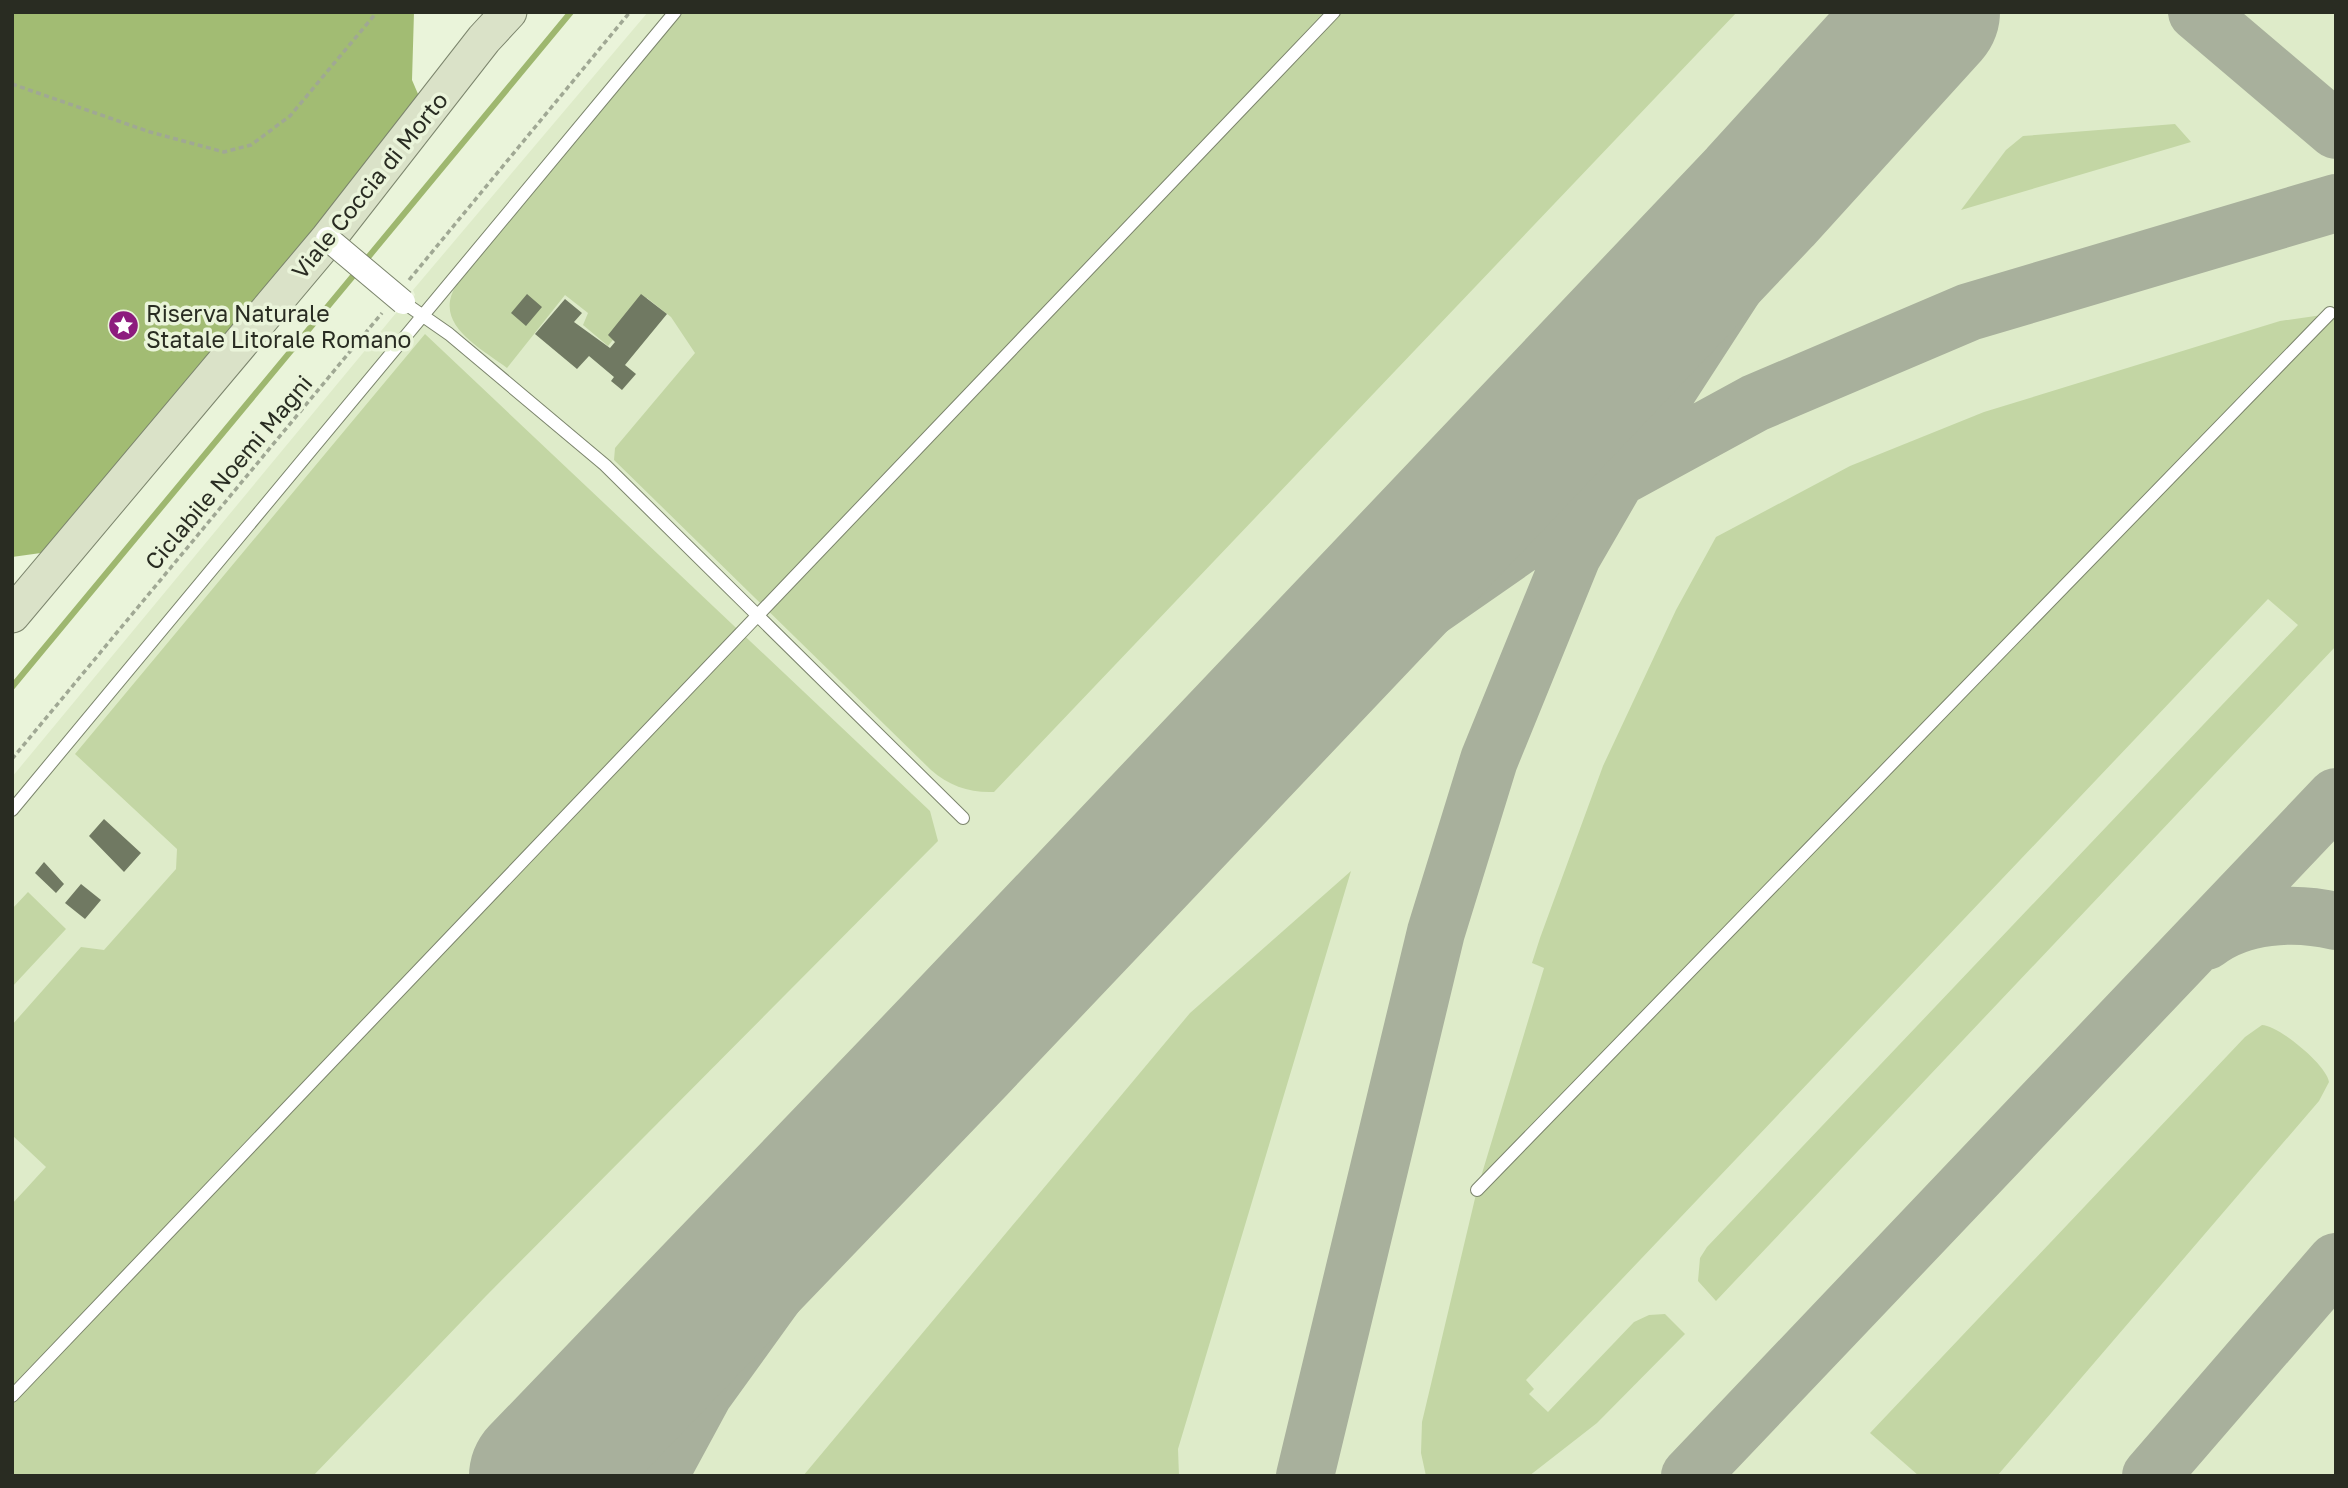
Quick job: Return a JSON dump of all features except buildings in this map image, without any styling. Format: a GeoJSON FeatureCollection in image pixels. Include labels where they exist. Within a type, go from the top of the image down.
{"type":"FeatureCollection","features":[{"type":"Feature","properties":{"kind":"street","name":"Viale Coccia di Morto"},"geometry":{"type":"LineString","coordinates":[[12,615],[328,239],[509,12]]}},
{"type":"Feature","properties":{"kind":"street"},"geometry":{"type":"LineString","coordinates":[[328,239],[406,301]]}},
{"type":"Feature","properties":{"kind":"lane"},"geometry":{"type":"LineString","coordinates":[[12,810],[406,301],[675,12]]}},
{"type":"Feature","properties":{"kind":"lane"},"geometry":{"type":"LineString","coordinates":[[12,1396],[1334,12]]}},
{"type":"Feature","properties":{"kind":"lane"},"geometry":{"type":"LineString","coordinates":[[406,301],[604,465],[963,818]]}},
{"type":"Feature","properties":{"kind":"lane"},"geometry":{"type":"LineString","coordinates":[[1477,1190],[2330,313]]}},
{"type":"Feature","properties":{"kind":"path"},"geometry":{"type":"LineString","coordinates":[[12,84],[150,132],[223,152],[251,145],[289,116],[377,12]]}},
{"type":"Feature","properties":{"kind":"path","name":"Ciclabile Noemi Magni"},"geometry":{"type":"LineString","coordinates":[[12,759],[406,301],[630,12]]}},
{"type":"Feature","properties":{"kind":"shaded area"},"geometry":{"type":"Polygon","coordinates":[[[648,12],[2336,12],[2336,1476],[12,1476],[12,777],[401,307],[415,295],[413,290],[648,12]]]}},
{"type":"Feature","properties":{"kind":"shaded area"},"geometry":{"type":"Polygon","coordinates":[[[682,12],[1737,12],[994,792],[960,787],[931,770],[614,460],[615,448],[695,353],[671,317],[647,298],[608,346],[583,325],[588,313],[565,295],[507,368],[472,343],[454,323],[450,311],[451,298],[457,284],[682,12]]]}},
{"type":"Feature","properties":{"kind":"shaded area"},"geometry":{"type":"Polygon","coordinates":[[[2175,124],[2191,142],[1961,210],[2006,150],[2023,136],[2175,124]]]}},
{"type":"Feature","properties":{"kind":"shaded area"},"geometry":{"type":"Polygon","coordinates":[[[2336,313],[2336,646],[1716,1301],[1698,1281],[1700,1258],[1707,1247],[2298,625],[2268,599],[1526,1380],[1534,1389],[1529,1394],[1548,1412],[1634,1322],[1649,1315],[1665,1314],[1685,1334],[1597,1423],[1529,1476],[1426,1476],[1421,1453],[1422,1422],[1477,1190],[1544,968],[1532,963],[1603,766],[1676,610],[1716,537],[1850,466],[1984,412],[2280,321],[2336,313]]]}},
{"type":"Feature","properties":{"kind":"shaded area"},"geometry":{"type":"Polygon","coordinates":[[[425,334],[930,811],[938,841],[486,1296],[313,1476],[12,1476],[12,1204],[46,1167],[12,1135],[12,1025],[81,947],[104,950],[176,869],[177,849],[75,754],[425,334]]]}},
{"type":"Feature","properties":{"kind":"shaded area"},"geometry":{"type":"Polygon","coordinates":[[[1351,871],[1178,1449],[1179,1476],[803,1476],[1190,1013],[1351,871]]]}},
{"type":"Feature","properties":{"kind":"shaded area"},"geometry":{"type":"Polygon","coordinates":[[[28,892],[66,929],[12,987],[12,909],[28,892]]]}},
{"type":"Feature","properties":{"kind":"shaded area"},"geometry":{"type":"Polygon","coordinates":[[[2262,1025],[2290,1039],[2320,1066],[2329,1082],[2319,1101],[1997,1476],[1919,1476],[1870,1433],[2245,1037],[2262,1025]]]}},
{"type":"Feature","properties":{"kind":"green space","name":"Riserva Naturale Statale Litorale Romano"},"geometry":{"type":"Polygon","coordinates":[[[12,12],[414,12],[412,80],[421,101],[48,552],[12,557],[12,12]]]}},
{"type":"Feature","properties":{"kind":"waterway"},"geometry":{"type":"LineString","coordinates":[[365,261],[571,12]]}},
{"type":"Feature","properties":{"kind":"waterway"},"geometry":{"type":"LineString","coordinates":[[12,687],[358,270]]}},
{"type":"Feature","properties":{"kind":"taxiway"},"geometry":{"type":"LineString","coordinates":[[1305,1476],[1436,932],[1489,760],[1572,556],[1669,388],[1748,266],[1871,104],[1947,12]]}},
{"type":"Feature","properties":{"kind":"taxiway"},"geometry":{"type":"LineString","coordinates":[[2197,12],[2336,130]]}},
{"type":"Feature","properties":{"kind":"taxiway"},"geometry":{"type":"LineString","coordinates":[[1136,854],[1421,614],[1612,481],[1755,403],[1969,312],[2336,203]]}},
{"type":"Feature","properties":{"kind":"taxiway"},"geometry":{"type":"LineString","coordinates":[[1690,1476],[2336,797]]}},
{"type":"Feature","properties":{"kind":"taxiway"},"geometry":{"type":"LineString","coordinates":[[2206,941],[2235,925],[2268,917],[2303,916],[2336,921]]}},
{"type":"Feature","properties":{"kind":"taxiway"},"geometry":{"type":"LineString","coordinates":[[659,1476],[704,1393],[955,1045]]}},
{"type":"Feature","properties":{"kind":"taxiway"},"geometry":{"type":"LineString","coordinates":[[2151,1476],[2336,1262]]}},
{"type":"Feature","properties":{"kind":"runway"},"geometry":{"type":"LineString","coordinates":[[541,1476],[955,1045],[1760,197],[1928,12]]}},
{"type":"Feature","properties":{"kind":"place","name":"Riserva Naturale Statale Litorale Romano"},"geometry":{"type":"Point","coordinates":[123,326]}}]}
